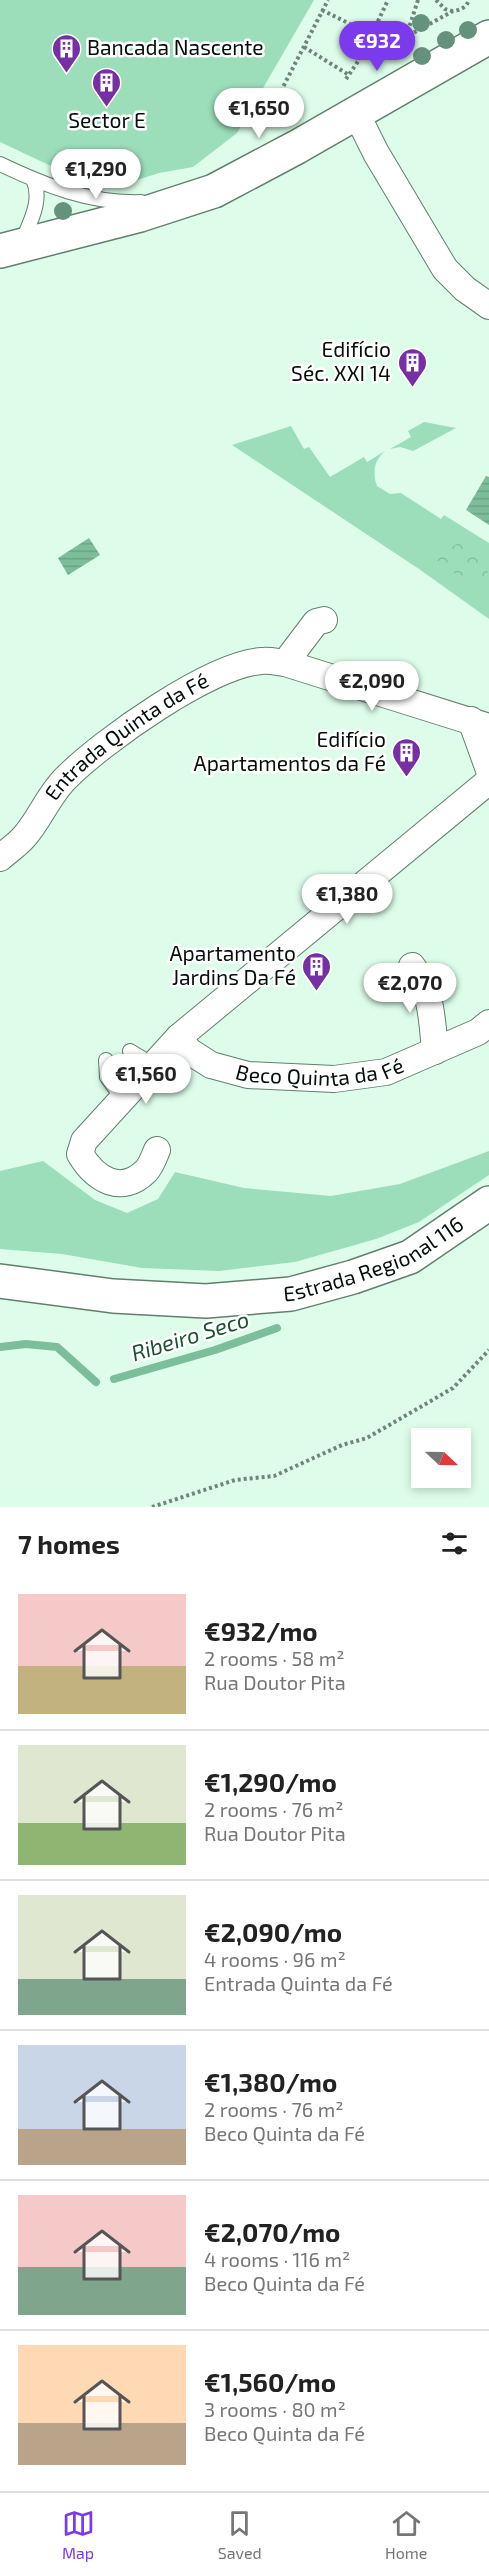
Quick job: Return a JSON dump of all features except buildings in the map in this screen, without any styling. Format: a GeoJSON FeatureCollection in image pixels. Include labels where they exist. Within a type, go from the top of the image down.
{"type":"FeatureCollection","features":[{"type":"Feature","properties":{"kind":"main road"},"geometry":{"type":"LineString","coordinates":[[10,249],[186,201],[214,191],[245,176],[489,37]]}},
{"type":"Feature","properties":{"kind":"main road","name":"Estrada Regional 116"},"geometry":{"type":"LineString","coordinates":[[0,1281],[113,1296],[206,1301],[291,1294],[353,1277],[410,1257],[489,1203]]}},
{"type":"Feature","properties":{"kind":"street"},"geometry":{"type":"LineString","coordinates":[[356,113],[376,153],[446,268],[465,289],[489,306]]}},
{"type":"Feature","properties":{"kind":"street"},"geometry":{"type":"LineString","coordinates":[[285,663],[316,622],[324,620]]}},
{"type":"Feature","properties":{"kind":"street","name":"Entrada Quinta da Fé"},"geometry":{"type":"LineString","coordinates":[[0,858],[24,837],[65,778],[152,711],[215,674],[261,661],[285,663],[480,724],[489,770]]}},
{"type":"Feature","properties":{"kind":"street"},"geometry":{"type":"LineString","coordinates":[[157,1150],[147,1170],[131,1183],[118,1184],[103,1179],[89,1169],[80,1154],[84,1140],[179,1037],[489,781]]}},
{"type":"Feature","properties":{"kind":"street","name":"Beco Quinta da Fé"},"geometry":{"type":"LineString","coordinates":[[412,966],[421,978],[431,1005],[435,1051]]}},
{"type":"Feature","properties":{"kind":"street","name":"Beco Quinta da Fé"},"geometry":{"type":"LineString","coordinates":[[179,1037],[189,1051],[211,1065],[259,1076],[334,1079],[386,1072],[478,1032],[489,1023]]}},
{"type":"Feature","properties":{"kind":"lane"},"geometry":{"type":"LineString","coordinates":[[0,164],[33,179],[100,200],[186,201]]}},
{"type":"Feature","properties":{"kind":"lane"},"geometry":{"type":"LineString","coordinates":[[10,249],[38,198],[38,189],[33,179]]}},
{"type":"Feature","properties":{"kind":"lane"},"geometry":{"type":"LineString","coordinates":[[130,1051],[153,1065]]}},
{"type":"Feature","properties":{"kind":"lane"},"geometry":{"type":"LineString","coordinates":[[106,1060],[107,1077],[123,1099]]}},
{"type":"Feature","properties":{"kind":"path"},"geometry":{"type":"LineString","coordinates":[[267,118],[328,0]]}},
{"type":"Feature","properties":{"kind":"path"},"geometry":{"type":"LineString","coordinates":[[304,47],[347,77],[361,57],[388,0]]}},
{"type":"Feature","properties":{"kind":"path"},"geometry":{"type":"LineString","coordinates":[[418,0],[406,37],[453,11],[460,10],[467,5],[469,0]]}},
{"type":"Feature","properties":{"kind":"path"},"geometry":{"type":"LineString","coordinates":[[436,0],[445,9],[453,11]]}},
{"type":"Feature","properties":{"kind":"path"},"geometry":{"type":"LineString","coordinates":[[322,10],[372,35]]}},
{"type":"Feature","properties":{"kind":"path"},"geometry":{"type":"LineString","coordinates":[[152,1507],[236,1480],[274,1476],[342,1445],[367,1438],[453,1388],[489,1350]]}},
{"type":"Feature","properties":{"kind":"green space"},"geometry":{"type":"Polygon","coordinates":[[[0,0],[314,0],[237,133],[193,167],[159,173],[115,187],[89,184],[0,142],[0,0]]]}},
{"type":"Feature","properties":{"kind":"green space"},"geometry":{"type":"Polygon","coordinates":[[[424,422],[456,428],[413,451],[400,447],[390,449],[411,437],[408,431],[424,422]]]}},
{"type":"Feature","properties":{"kind":"green space"},"geometry":{"type":"Polygon","coordinates":[[[291,426],[304,449],[309,447],[330,477],[364,457],[367,462],[385,451],[375,467],[377,486],[390,494],[401,493],[441,519],[444,515],[489,543],[489,619],[419,569],[232,445],[291,426]]]}},
{"type":"Feature","properties":{"kind":"green space"},"geometry":{"type":"Polygon","coordinates":[[[461,542],[474,550],[478,564],[488,571],[488,579],[479,583],[473,582],[468,574],[464,576],[451,572],[446,561],[437,561],[432,554],[432,550],[440,545],[448,549],[461,542]]]}},
{"type":"Feature","properties":{"kind":"green space"},"geometry":{"type":"Polygon","coordinates":[[[489,1151],[489,1175],[419,1222],[376,1239],[295,1262],[219,1271],[142,1268],[62,1254],[0,1249],[0,1171],[43,1161],[95,1200],[127,1213],[158,1199],[175,1172],[244,1188],[331,1196],[400,1184],[489,1151]]]}},
{"type":"Feature","properties":{"kind":"shaded area"},"geometry":{"type":"Polygon","coordinates":[[[486,476],[489,477],[489,525],[466,510],[486,476]]]}},
{"type":"Feature","properties":{"kind":"shaded area"},"geometry":{"type":"Polygon","coordinates":[[[89,538],[100,555],[68,575],[58,558],[89,538]]]}},
{"type":"Feature","properties":{"kind":"waterway","name":"Ribeiro Seco"},"geometry":{"type":"LineString","coordinates":[[114,1379],[215,1350],[277,1328]]}},
{"type":"Feature","properties":{"kind":"waterway","name":"Ribeiro Seco"},"geometry":{"type":"LineString","coordinates":[[0,1347],[26,1344],[57,1347],[96,1382]]}},
{"type":"Feature","properties":{"kind":"place","name":"Bancada Nascente"},"geometry":{"type":"Point","coordinates":[66,74]}},
{"type":"Feature","properties":{"kind":"place","name":"Sector E"},"geometry":{"type":"Point","coordinates":[107,108]}},
{"type":"Feature","properties":{"kind":"place","name":"Edifício Séc. XXI 14"},"geometry":{"type":"Point","coordinates":[412,388]}},
{"type":"Feature","properties":{"kind":"place","name":"Edifício Apartamentos da Fé"},"geometry":{"type":"Point","coordinates":[407,778]}},
{"type":"Feature","properties":{"kind":"place","name":"Apartamento Jardins Da Fé"},"geometry":{"type":"Point","coordinates":[317,992]}}]}
